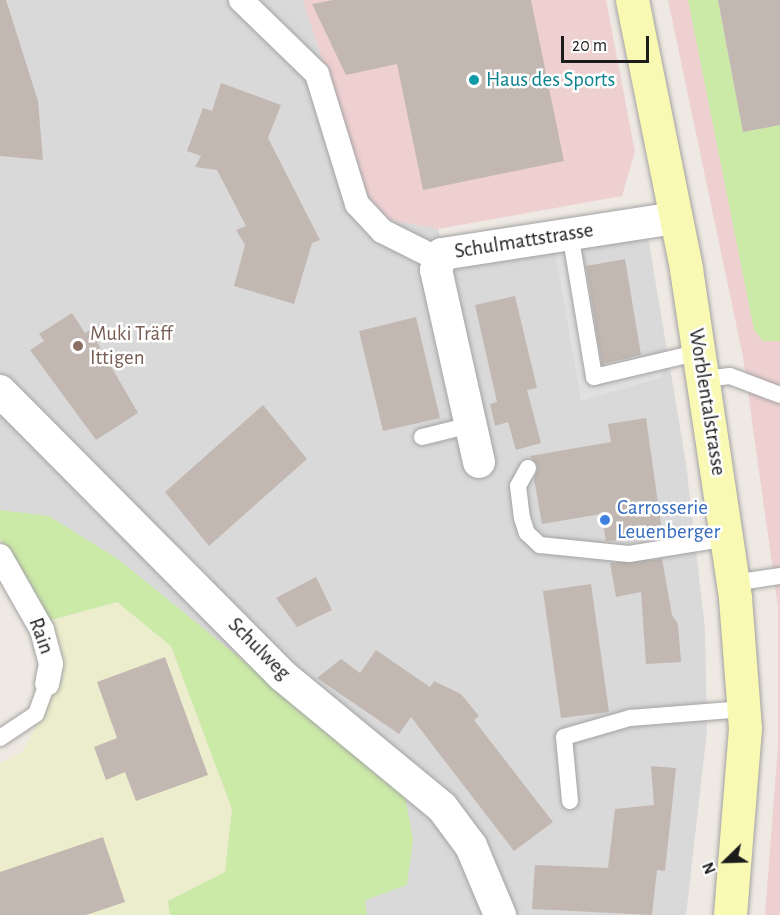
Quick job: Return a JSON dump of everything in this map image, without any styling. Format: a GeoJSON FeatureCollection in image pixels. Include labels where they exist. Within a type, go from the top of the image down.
{"type":"FeatureCollection","features":[{"type":"Feature","properties":{"kind":"main road","name":"Worblentalstrasse"},"geometry":{"type":"LineString","coordinates":[[632,0],[702,366],[733,583],[744,709],[741,818],[730,915]]}},
{"type":"Feature","properties":{"kind":"street"},"geometry":{"type":"LineString","coordinates":[[241,0],[317,74],[357,204],[382,231],[438,259]]}},
{"type":"Feature","properties":{"kind":"street","name":"Schulmattstrasse"},"geometry":{"type":"LineString","coordinates":[[478,462],[438,259],[453,250],[675,218]]}},
{"type":"Feature","properties":{"kind":"street","name":"Schulweg"},"geometry":{"type":"LineString","coordinates":[[0,391],[283,676],[442,807],[471,846],[501,915]]}},
{"type":"Feature","properties":{"kind":"street","name":"Rain"},"geometry":{"type":"LineString","coordinates":[[0,556],[42,630],[51,664],[47,684]]}},
{"type":"Feature","properties":{"kind":"lane"},"geometry":{"type":"LineString","coordinates":[[570,233],[594,377],[702,366],[780,395]]}},
{"type":"Feature","properties":{"kind":"lane"},"geometry":{"type":"LineString","coordinates":[[422,437],[470,425]]}},
{"type":"Feature","properties":{"kind":"lane"},"geometry":{"type":"LineString","coordinates":[[528,468],[518,486],[522,518],[527,533],[540,545],[630,554],[728,538]]}},
{"type":"Feature","properties":{"kind":"lane"},"geometry":{"type":"LineString","coordinates":[[733,583],[780,576]]}},
{"type":"Feature","properties":{"kind":"lane","name":"Rain"},"geometry":{"type":"LineString","coordinates":[[0,738],[36,714],[47,684]]}},
{"type":"Feature","properties":{"kind":"lane"},"geometry":{"type":"LineString","coordinates":[[570,801],[564,737],[630,718],[744,709]]}},
{"type":"Feature","properties":{"kind":"shaded area"},"geometry":{"type":"Polygon","coordinates":[[[0,0],[303,0],[366,194],[388,219],[438,229],[447,267],[648,237],[686,463],[705,629],[707,731],[686,915],[367,915],[365,900],[407,885],[49,516],[0,510],[0,0]]]}},
{"type":"Feature","properties":{"kind":"shaded area"},"geometry":{"type":"Polygon","coordinates":[[[303,0],[606,0],[635,152],[622,196],[438,229],[388,219],[366,194],[303,0]]]}},
{"type":"Feature","properties":{"kind":"shaded area"},"geometry":{"type":"Polygon","coordinates":[[[668,0],[780,0],[780,915],[765,915],[778,745],[778,607],[743,357],[668,0]]]}},
{"type":"Feature","properties":{"kind":"shaded area"},"geometry":{"type":"Polygon","coordinates":[[[564,250],[588,389],[661,369],[663,377],[581,401],[555,251],[564,250]]]}},
{"type":"Feature","properties":{"kind":"green space"},"geometry":{"type":"Polygon","coordinates":[[[688,0],[718,0],[743,132],[780,125],[780,341],[763,341],[754,330],[688,0]]]}},
{"type":"Feature","properties":{"kind":"green space"},"geometry":{"type":"Polygon","coordinates":[[[0,510],[49,516],[118,559],[404,791],[413,839],[407,885],[365,900],[367,915],[170,915],[168,901],[225,872],[232,809],[171,646],[117,602],[51,620],[0,539],[0,510]]]}},
{"type":"Feature","properties":{"kind":"green space"},"geometry":{"type":"Polygon","coordinates":[[[117,602],[171,646],[232,809],[225,872],[168,901],[170,915],[0,915],[0,763],[22,752],[64,676],[51,620],[117,602]]]}},
{"type":"Feature","properties":{"kind":"building"},"geometry":{"type":"Polygon","coordinates":[[[0,0],[6,0],[38,101],[43,160],[0,156],[0,0]]]}},
{"type":"Feature","properties":{"kind":"building","name":"Haus des Sports"},"geometry":{"type":"Polygon","coordinates":[[[333,0],[531,0],[564,161],[423,190],[397,64],[346,75],[312,4],[333,0]]]}},
{"type":"Feature","properties":{"kind":"building"},"geometry":{"type":"Polygon","coordinates":[[[718,0],[780,0],[780,125],[743,132],[718,0]]]}},
{"type":"Feature","properties":{"kind":"building"},"geometry":{"type":"Polygon","coordinates":[[[221,83],[281,105],[268,138],[320,240],[312,243],[294,304],[234,286],[245,245],[236,230],[246,226],[217,170],[195,167],[201,156],[187,151],[203,108],[212,111],[221,83]]]}},
{"type":"Feature","properties":{"kind":"building"},"geometry":{"type":"Polygon","coordinates":[[[625,259],[641,355],[602,364],[586,266],[625,259]]]}},
{"type":"Feature","properties":{"kind":"building"},"geometry":{"type":"Polygon","coordinates":[[[515,296],[537,388],[527,390],[541,443],[516,450],[508,422],[495,426],[490,404],[497,402],[475,305],[515,296]]]}},
{"type":"Feature","properties":{"kind":"building"},"geometry":{"type":"Polygon","coordinates":[[[72,313],[85,333],[90,330],[138,413],[96,440],[30,350],[44,341],[39,334],[72,313]]]}},
{"type":"Feature","properties":{"kind":"building"},"geometry":{"type":"Polygon","coordinates":[[[416,317],[440,418],[383,431],[359,331],[416,317]]]}},
{"type":"Feature","properties":{"kind":"building"},"geometry":{"type":"Polygon","coordinates":[[[263,405],[307,459],[209,546],[165,492],[263,405]]]}},
{"type":"Feature","properties":{"kind":"building"},"geometry":{"type":"Polygon","coordinates":[[[646,418],[663,538],[606,541],[601,514],[542,524],[534,479],[538,467],[530,456],[611,442],[608,424],[646,418]]]}},
{"type":"Feature","properties":{"kind":"building"},"geometry":{"type":"Polygon","coordinates":[[[662,559],[672,615],[678,624],[681,662],[646,664],[641,592],[616,597],[610,563],[662,559]]]}},
{"type":"Feature","properties":{"kind":"building"},"geometry":{"type":"Polygon","coordinates":[[[316,577],[332,610],[297,627],[276,598],[316,577]]]}},
{"type":"Feature","properties":{"kind":"building"},"geometry":{"type":"Polygon","coordinates":[[[591,584],[609,712],[561,718],[543,591],[591,584]]]}},
{"type":"Feature","properties":{"kind":"building"},"geometry":{"type":"Polygon","coordinates":[[[376,650],[430,687],[434,681],[461,694],[479,716],[474,720],[553,822],[514,851],[411,717],[399,734],[317,678],[341,659],[360,673],[376,650]]]}},
{"type":"Feature","properties":{"kind":"building"},"geometry":{"type":"Polygon","coordinates":[[[165,657],[208,775],[136,801],[125,772],[106,780],[94,747],[117,738],[97,682],[165,657]]]}},
{"type":"Feature","properties":{"kind":"building"},"geometry":{"type":"Polygon","coordinates":[[[651,766],[676,768],[665,871],[657,870],[652,915],[532,909],[535,865],[608,868],[615,809],[654,805],[651,766]]]}},
{"type":"Feature","properties":{"kind":"building"},"geometry":{"type":"Polygon","coordinates":[[[103,837],[125,902],[86,915],[0,915],[0,872],[103,837]]]}},
{"type":"Feature","properties":{"kind":"place","name":"Haus des Sports"},"geometry":{"type":"Point","coordinates":[474,80]}},
{"type":"Feature","properties":{"kind":"place","name":"Muki Träff Ittigen"},"geometry":{"type":"Point","coordinates":[78,346]}},
{"type":"Feature","properties":{"kind":"place","name":"Carrosserie Leuenberger"},"geometry":{"type":"Point","coordinates":[605,520]}}]}
